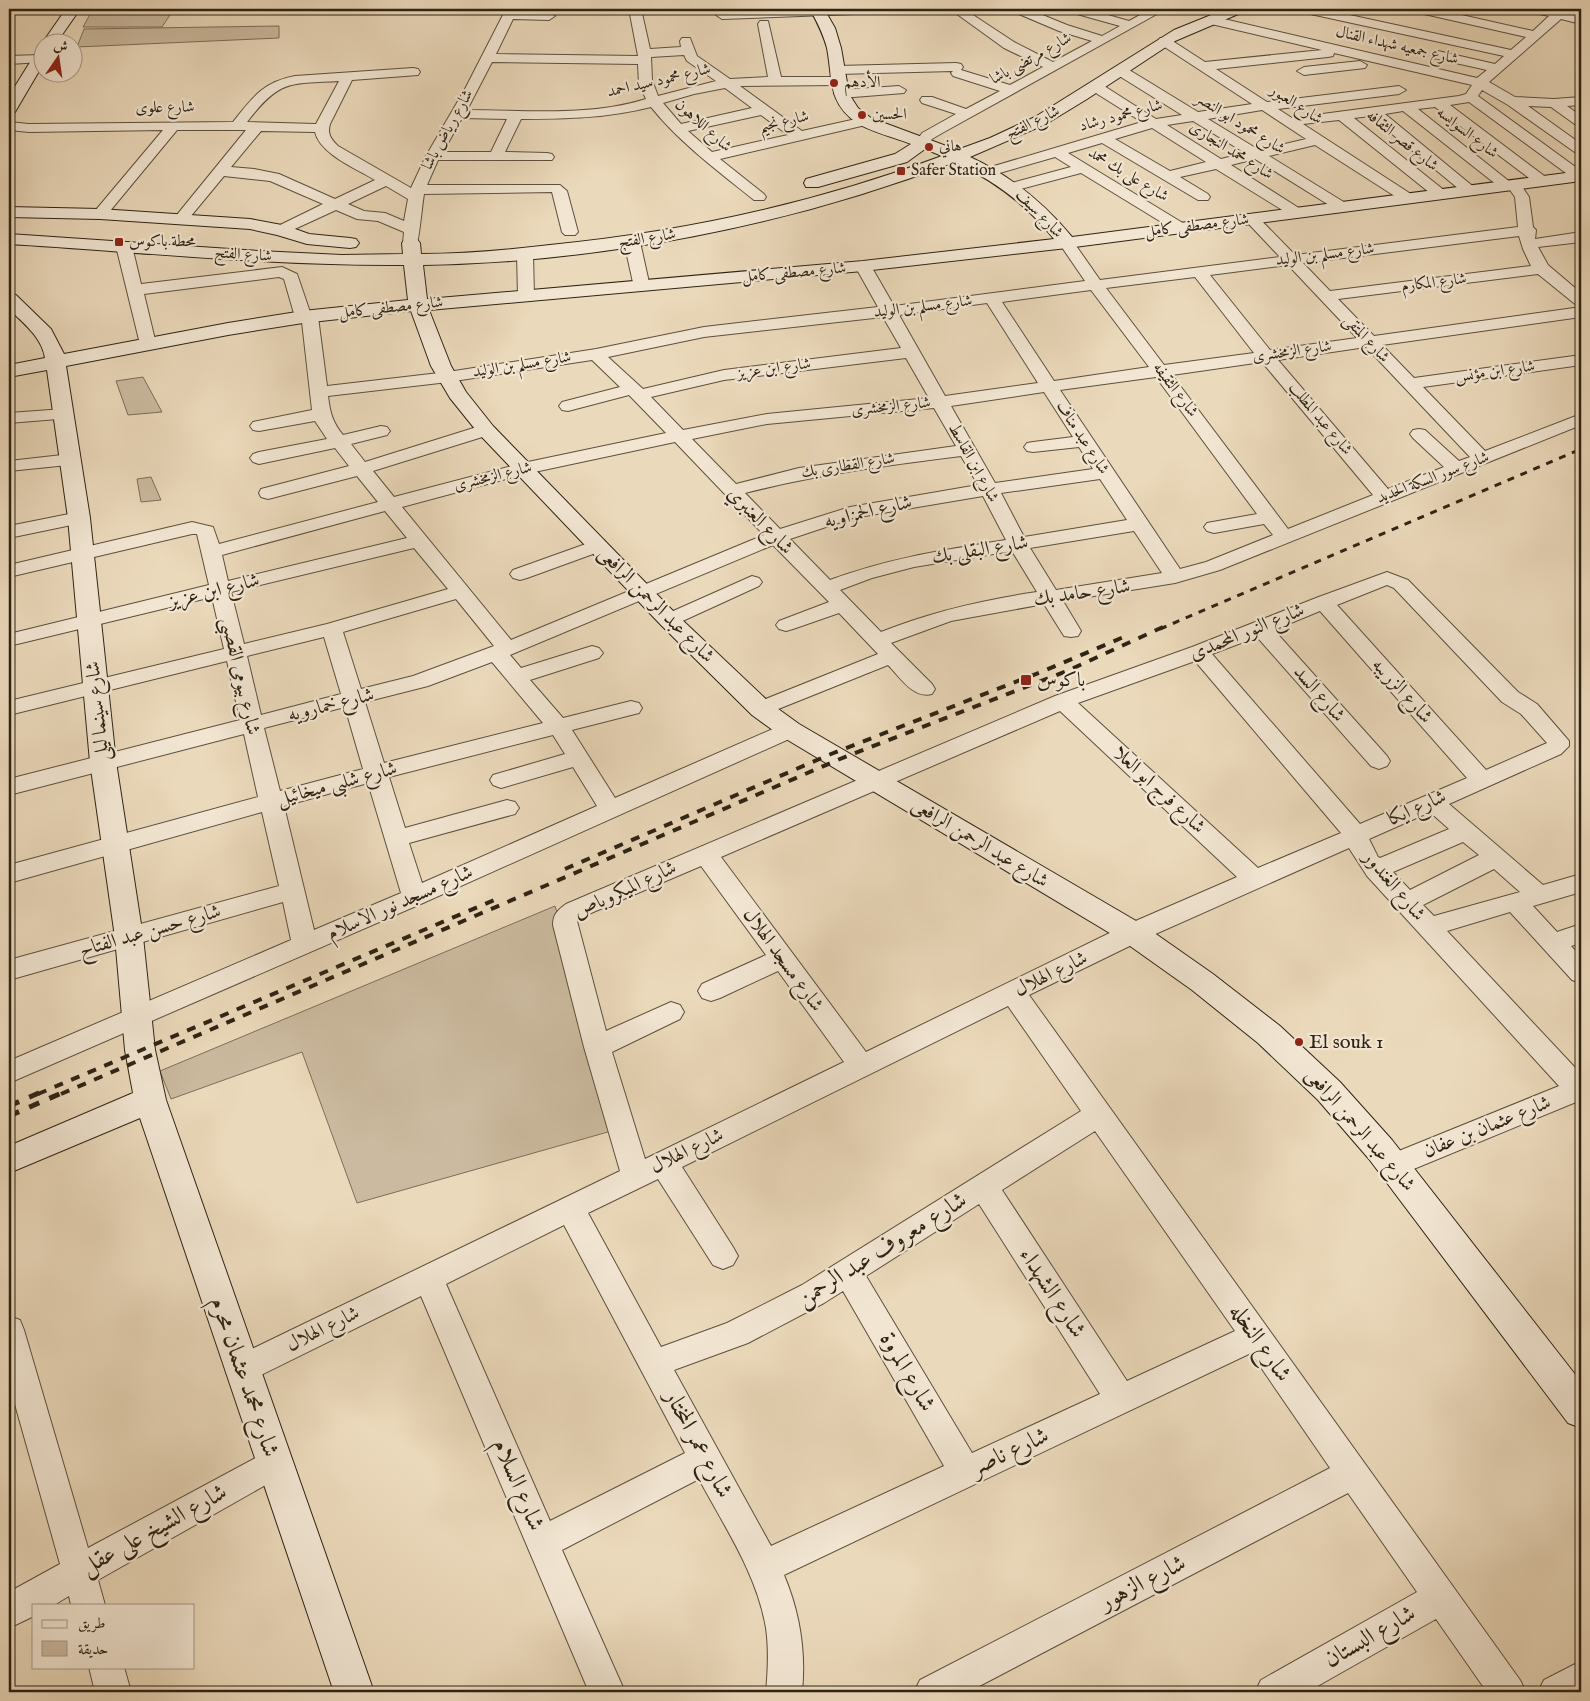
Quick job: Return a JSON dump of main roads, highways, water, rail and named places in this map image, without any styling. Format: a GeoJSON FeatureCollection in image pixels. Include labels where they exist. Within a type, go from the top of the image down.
{"type":"FeatureCollection","features":[{"type":"Feature","properties":{"kind":"railway"},"geometry":{"type":"LineString","coordinates":[[1160,629],[1581,449]]}},
{"type":"Feature","properties":{"kind":"railway"},"geometry":{"type":"LineString","coordinates":[[61,1094],[840,759],[1067,671],[1163,627]]}},
{"type":"Feature","properties":{"kind":"railway"},"geometry":{"type":"LineString","coordinates":[[565,869],[831,754],[1046,670],[1126,636]]}},
{"type":"Feature","properties":{"kind":"railway"},"geometry":{"type":"LineString","coordinates":[[38,1094],[499,898]]}},
{"type":"Feature","properties":{"kind":"railway"},"geometry":{"type":"LineString","coordinates":[[9,1106],[41,1092]]}},
{"type":"Feature","properties":{"kind":"railway"},"geometry":{"type":"LineString","coordinates":[[9,1116],[64,1092]]}},
{"type":"Feature","properties":{"kind":"place","name":"الأدهم"},"geometry":{"type":"Point","coordinates":[834,83]}},
{"type":"Feature","properties":{"kind":"place","name":"الحسين"},"geometry":{"type":"Point","coordinates":[862,115]}},
{"type":"Feature","properties":{"kind":"place","name":"هاني"},"geometry":{"type":"Point","coordinates":[929,147]}},
{"type":"Feature","properties":{"kind":"place","name":"Safer Station"},"geometry":{"type":"Point","coordinates":[901,171]}},
{"type":"Feature","properties":{"kind":"place","name":"محطة باكوس"},"geometry":{"type":"Point","coordinates":[119,242]}},
{"type":"Feature","properties":{"kind":"place","name":"باكوس"},"geometry":{"type":"Point","coordinates":[1026,680]}},
{"type":"Feature","properties":{"kind":"place","name":"El souk 1"},"geometry":{"type":"Point","coordinates":[1299,1042]}}]}
